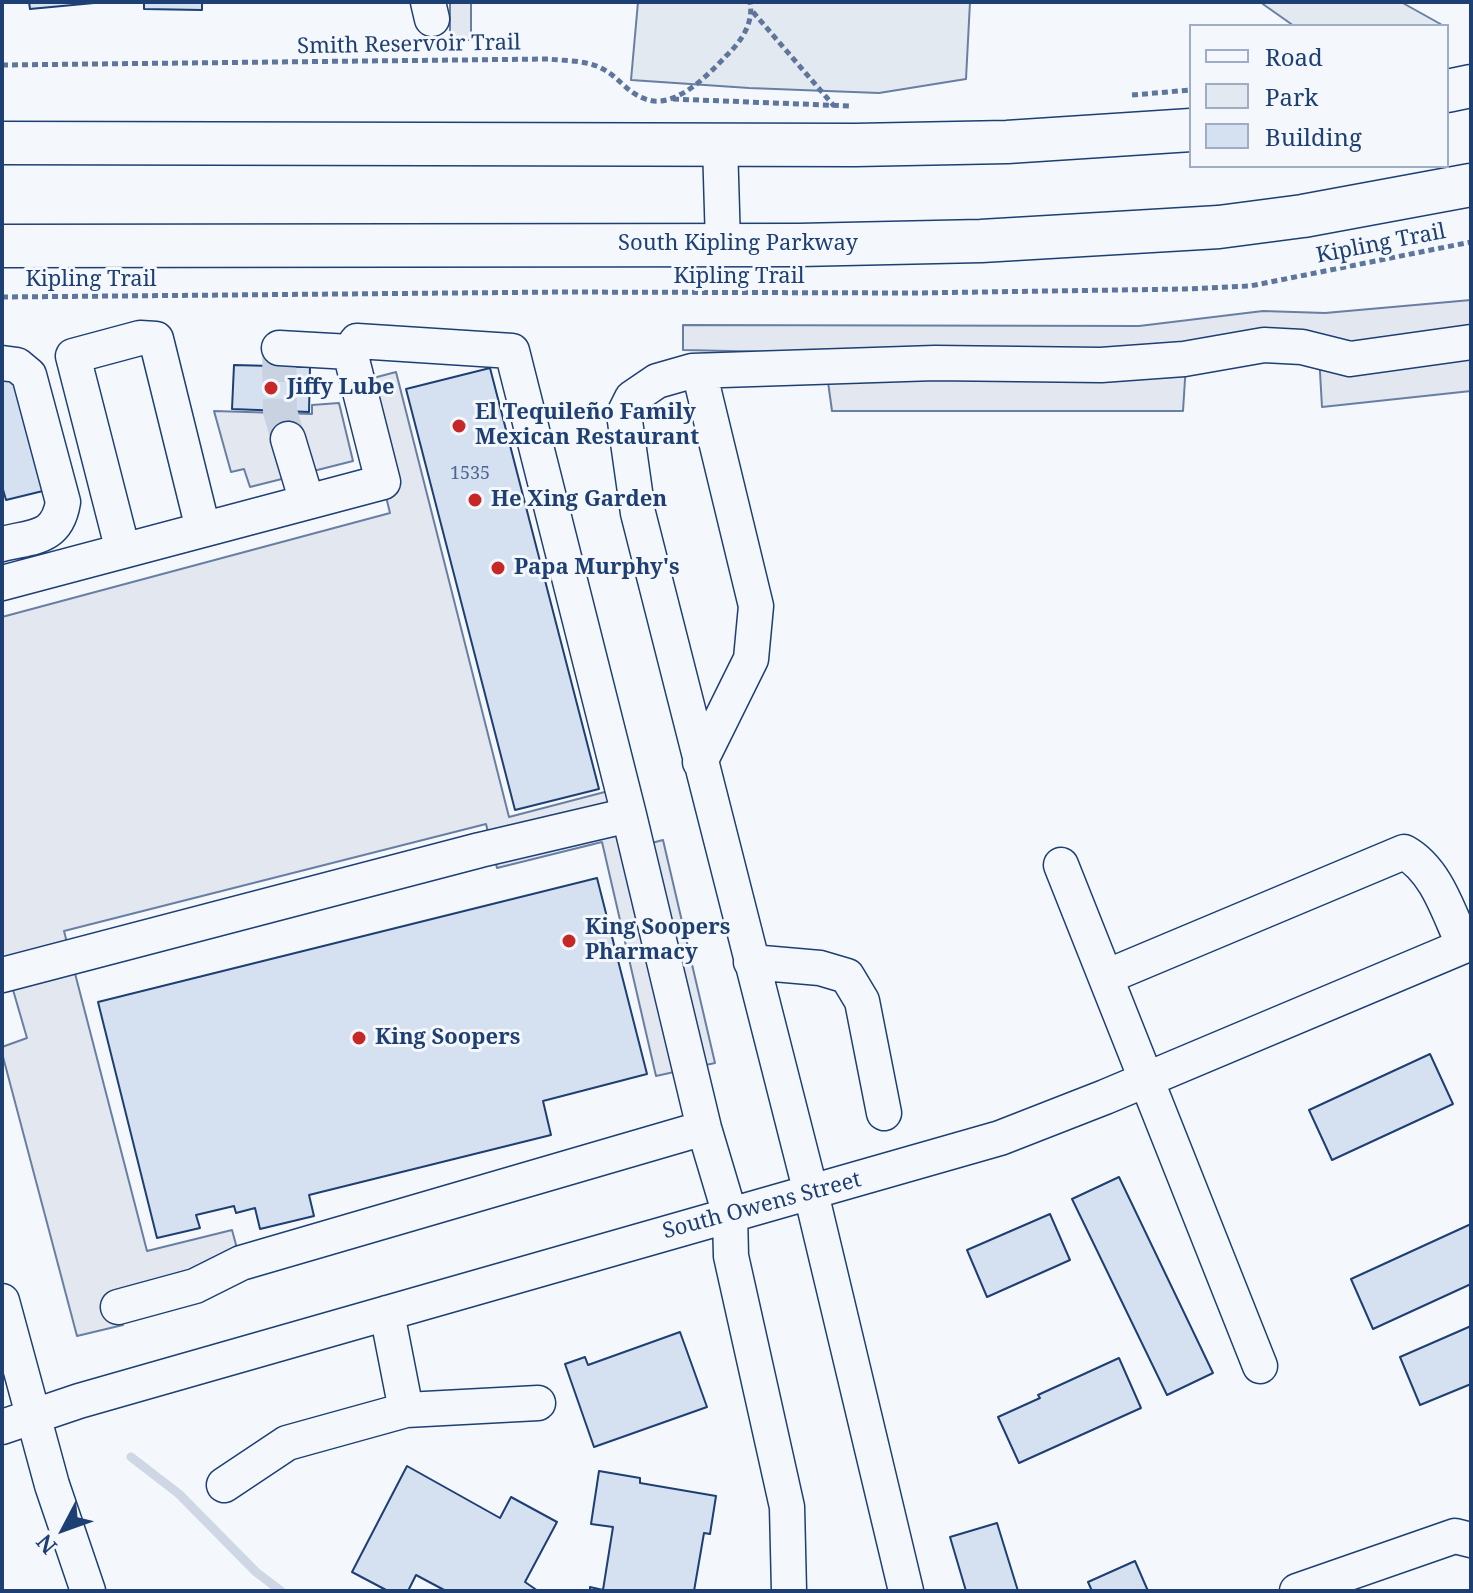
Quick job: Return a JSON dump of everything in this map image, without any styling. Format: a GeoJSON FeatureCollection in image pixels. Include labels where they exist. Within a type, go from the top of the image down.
{"type":"FeatureCollection","features":[{"type":"Feature","properties":{"kind":"main road"},"geometry":{"type":"LineString","coordinates":[[1449,91],[1471,86]]}},
{"type":"Feature","properties":{"kind":"main road"},"geometry":{"type":"LineString","coordinates":[[2,143],[855,145],[1007,142],[1189,130]]}},
{"type":"Feature","properties":{"kind":"main road","name":"South Kipling Parkway"},"geometry":{"type":"LineString","coordinates":[[2,246],[981,241],[1205,228],[1303,216],[1471,185]]}},
{"type":"Feature","properties":{"kind":"street"},"geometry":{"type":"LineString","coordinates":[[720,144],[723,244]]}},
{"type":"Feature","properties":{"kind":"street"},"geometry":{"type":"LineString","coordinates":[[123,551],[73,356],[140,338],[156,339],[203,529]]}},
{"type":"Feature","properties":{"kind":"street"},"geometry":{"type":"LineString","coordinates":[[2,583],[383,482],[350,352],[357,341],[512,351],[704,1128],[730,1215],[731,1256],[787,1507],[789,1591]]}},
{"type":"Feature","properties":{"kind":"street"},"geometry":{"type":"LineString","coordinates":[[906,1591],[811,1193],[638,513],[624,414],[632,398],[657,381],[699,371],[920,364],[1101,365],[1184,359],[1264,345],[1302,347],[1350,359],[1471,342]]}},
{"type":"Feature","properties":{"kind":"street"},"geometry":{"type":"LineString","coordinates":[[279,348],[350,352]]}},
{"type":"Feature","properties":{"kind":"street"},"geometry":{"type":"LineString","coordinates":[[2,363],[17,365],[29,375],[63,502],[60,519],[52,530],[2,544]]}},
{"type":"Feature","properties":{"kind":"street"},"geometry":{"type":"LineString","coordinates":[[699,371],[756,606],[751,659],[700,762]]}},
{"type":"Feature","properties":{"kind":"street"},"geometry":{"type":"LineString","coordinates":[[288,439],[307,502]]}},
{"type":"Feature","properties":{"kind":"street"},"geometry":{"type":"LineString","coordinates":[[2,975],[480,850],[629,815]]}},
{"type":"Feature","properties":{"kind":"street"},"geometry":{"type":"LineString","coordinates":[[1106,977],[1404,852],[1416,859],[1436,884],[1467,945]]}},
{"type":"Feature","properties":{"kind":"street"},"geometry":{"type":"LineString","coordinates":[[1061,865],[1260,1366]]}},
{"type":"Feature","properties":{"kind":"street","name":"South Owens Street"},"geometry":{"type":"LineString","coordinates":[[2,1427],[34,1414],[1000,1138],[1467,945]]}},
{"type":"Feature","properties":{"kind":"street"},"geometry":{"type":"LineString","coordinates":[[751,962],[820,968],[847,976],[862,1001],[884,1113]]}},
{"type":"Feature","properties":{"kind":"street"},"geometry":{"type":"LineString","coordinates":[[118,1307],[195,1286],[241,1263],[704,1128]]}},
{"type":"Feature","properties":{"kind":"street"},"geometry":{"type":"LineString","coordinates":[[2,1301],[8,1346],[34,1414],[52,1485],[88,1591]]}},
{"type":"Feature","properties":{"kind":"street"},"geometry":{"type":"LineString","coordinates":[[387,1313],[406,1410]]}},
{"type":"Feature","properties":{"kind":"street"},"geometry":{"type":"LineString","coordinates":[[224,1485],[287,1443],[406,1410],[538,1403]]}},
{"type":"Feature","properties":{"kind":"street"},"geometry":{"type":"LineString","coordinates":[[1297,1591],[1455,1536],[1471,1540]]}},
{"type":"Feature","properties":{"kind":"path"},"geometry":{"type":"LineString","coordinates":[[750,2],[752,11],[834,106]]}},
{"type":"Feature","properties":{"kind":"path"},"geometry":{"type":"LineString","coordinates":[[673,99],[711,72],[727,56],[744,34],[752,11]]}},
{"type":"Feature","properties":{"kind":"path","name":"Smith Reservoir Trail"},"geometry":{"type":"LineString","coordinates":[[2,65],[548,59],[601,67],[644,99],[657,101],[673,99],[863,107]]}},
{"type":"Feature","properties":{"kind":"path"},"geometry":{"type":"LineString","coordinates":[[1128,95],[1189,90]]}},
{"type":"Feature","properties":{"kind":"path","name":"Kipling Trail"},"geometry":{"type":"LineString","coordinates":[[2,297],[1185,289],[1250,286],[1471,242]]}},
{"type":"Feature","properties":{"kind":"green space"},"geometry":{"type":"Polygon","coordinates":[[[638,2],[970,2],[966,79],[879,93],[631,80],[638,2]]]}},
{"type":"Feature","properties":{"kind":"green space"},"geometry":{"type":"Polygon","coordinates":[[[1260,2],[1401,2],[1440,24],[1291,24],[1260,2]]]}},
{"type":"Feature","properties":{"kind":"shaded area"},"geometry":{"type":"Polygon","coordinates":[[[450,2],[471,2],[471,40],[450,40],[450,2]]]}},
{"type":"Feature","properties":{"kind":"shaded area"},"geometry":{"type":"Polygon","coordinates":[[[1471,300],[1471,391],[1322,407],[1318,337],[1187,348],[1183,411],[832,411],[824,353],[683,350],[683,325],[1139,326],[1263,311],[1325,313],[1471,300]]]}},
{"type":"Feature","properties":{"kind":"shaded area"},"geometry":{"type":"Polygon","coordinates":[[[396,372],[509,817],[620,788],[636,847],[663,840],[715,1063],[656,1076],[602,842],[497,868],[486,824],[64,931],[147,1251],[232,1230],[241,1263],[118,1308],[123,1325],[77,1336],[2,1053],[2,1047],[27,1038],[2,952],[2,617],[390,513],[358,382],[396,372]]]}},
{"type":"Feature","properties":{"kind":"shaded area"},"geometry":{"type":"Polygon","coordinates":[[[339,403],[353,461],[250,487],[244,469],[231,472],[214,411],[312,414],[312,405],[339,403]]]}},
{"type":"Feature","properties":{"kind":"building"},"geometry":{"type":"Polygon","coordinates":[[[29,2],[105,2],[30,9],[29,2]]]}},
{"type":"Feature","properties":{"kind":"building"},"geometry":{"type":"Polygon","coordinates":[[[144,2],[202,2],[202,10],[144,9],[144,2]]]}},
{"type":"Feature","properties":{"kind":"building","name":"Jiffy Lube"},"geometry":{"type":"Polygon","coordinates":[[[234,365],[310,367],[309,412],[232,409],[234,365]]]}},
{"type":"Feature","properties":{"kind":"building"},"geometry":{"type":"Polygon","coordinates":[[[490,368],[599,789],[515,810],[406,389],[490,368]]]}},
{"type":"Feature","properties":{"kind":"building"},"geometry":{"type":"Polygon","coordinates":[[[18,374],[47,490],[6,500],[2,486],[2,378],[18,374]]]}},
{"type":"Feature","properties":{"kind":"building"},"geometry":{"type":"Polygon","coordinates":[[[597,878],[647,1074],[543,1101],[551,1135],[309,1195],[314,1216],[260,1229],[255,1208],[236,1213],[234,1206],[196,1215],[200,1228],[157,1238],[98,1002],[597,878]]]}},
{"type":"Feature","properties":{"kind":"building"},"geometry":{"type":"Polygon","coordinates":[[[1430,1054],[1453,1104],[1332,1160],[1309,1110],[1430,1054]]]}},
{"type":"Feature","properties":{"kind":"building"},"geometry":{"type":"Polygon","coordinates":[[[1119,1177],[1213,1373],[1167,1395],[1072,1199],[1119,1177]]]}},
{"type":"Feature","properties":{"kind":"building"},"geometry":{"type":"Polygon","coordinates":[[[1050,1214],[1070,1260],[987,1297],[967,1250],[1050,1214]]]}},
{"type":"Feature","properties":{"kind":"building"},"geometry":{"type":"Polygon","coordinates":[[[1471,1224],[1471,1284],[1373,1329],[1351,1279],[1471,1224]]]}},
{"type":"Feature","properties":{"kind":"building"},"geometry":{"type":"Polygon","coordinates":[[[1471,1326],[1471,1384],[1420,1405],[1400,1357],[1471,1326]]]}},
{"type":"Feature","properties":{"kind":"building"},"geometry":{"type":"Polygon","coordinates":[[[680,1332],[707,1407],[594,1447],[565,1364],[585,1357],[588,1365],[680,1332]]]}},
{"type":"Feature","properties":{"kind":"building"},"geometry":{"type":"Polygon","coordinates":[[[1119,1358],[1141,1408],[1019,1463],[998,1417],[1119,1358]]]}},
{"type":"Feature","properties":{"kind":"building"},"geometry":{"type":"Polygon","coordinates":[[[407,1466],[500,1518],[511,1497],[557,1522],[525,1582],[538,1591],[446,1591],[416,1575],[408,1591],[388,1591],[352,1572],[407,1466]]]}},
{"type":"Feature","properties":{"kind":"building"},"geometry":{"type":"Polygon","coordinates":[[[599,1471],[640,1478],[640,1483],[716,1496],[710,1534],[704,1533],[694,1591],[590,1591],[590,1587],[603,1590],[613,1527],[591,1524],[599,1471]]]}},
{"type":"Feature","properties":{"kind":"building"},"geometry":{"type":"Polygon","coordinates":[[[997,1523],[1018,1591],[966,1591],[950,1537],[997,1523]]]}},
{"type":"Feature","properties":{"kind":"building"},"geometry":{"type":"Polygon","coordinates":[[[1135,1561],[1148,1591],[1092,1591],[1088,1582],[1135,1561]]]}},
{"type":"Feature","properties":{"kind":"waterway"},"geometry":{"type":"LineString","coordinates":[[131,1457],[179,1494],[256,1572],[281,1591]]}},
{"type":"Feature","properties":{"kind":"tunnel"},"geometry":{"type":"LineString","coordinates":[[279,348],[280,411],[288,439]]}},
{"type":"Feature","properties":{"kind":"place","name":"Jiffy Lube"},"geometry":{"type":"Point","coordinates":[271,388]}},
{"type":"Feature","properties":{"kind":"place","name":"El Tequileño Family Mexican Restaurant"},"geometry":{"type":"Point","coordinates":[459,426]}},
{"type":"Feature","properties":{"kind":"place","name":"He Xing Garden"},"geometry":{"type":"Point","coordinates":[475,500]}},
{"type":"Feature","properties":{"kind":"place","name":"Papa Murphy's"},"geometry":{"type":"Point","coordinates":[498,568]}},
{"type":"Feature","properties":{"kind":"place","name":"King Soopers Pharmacy"},"geometry":{"type":"Point","coordinates":[569,941]}},
{"type":"Feature","properties":{"kind":"place","name":"King Soopers"},"geometry":{"type":"Point","coordinates":[359,1038]}}]}
